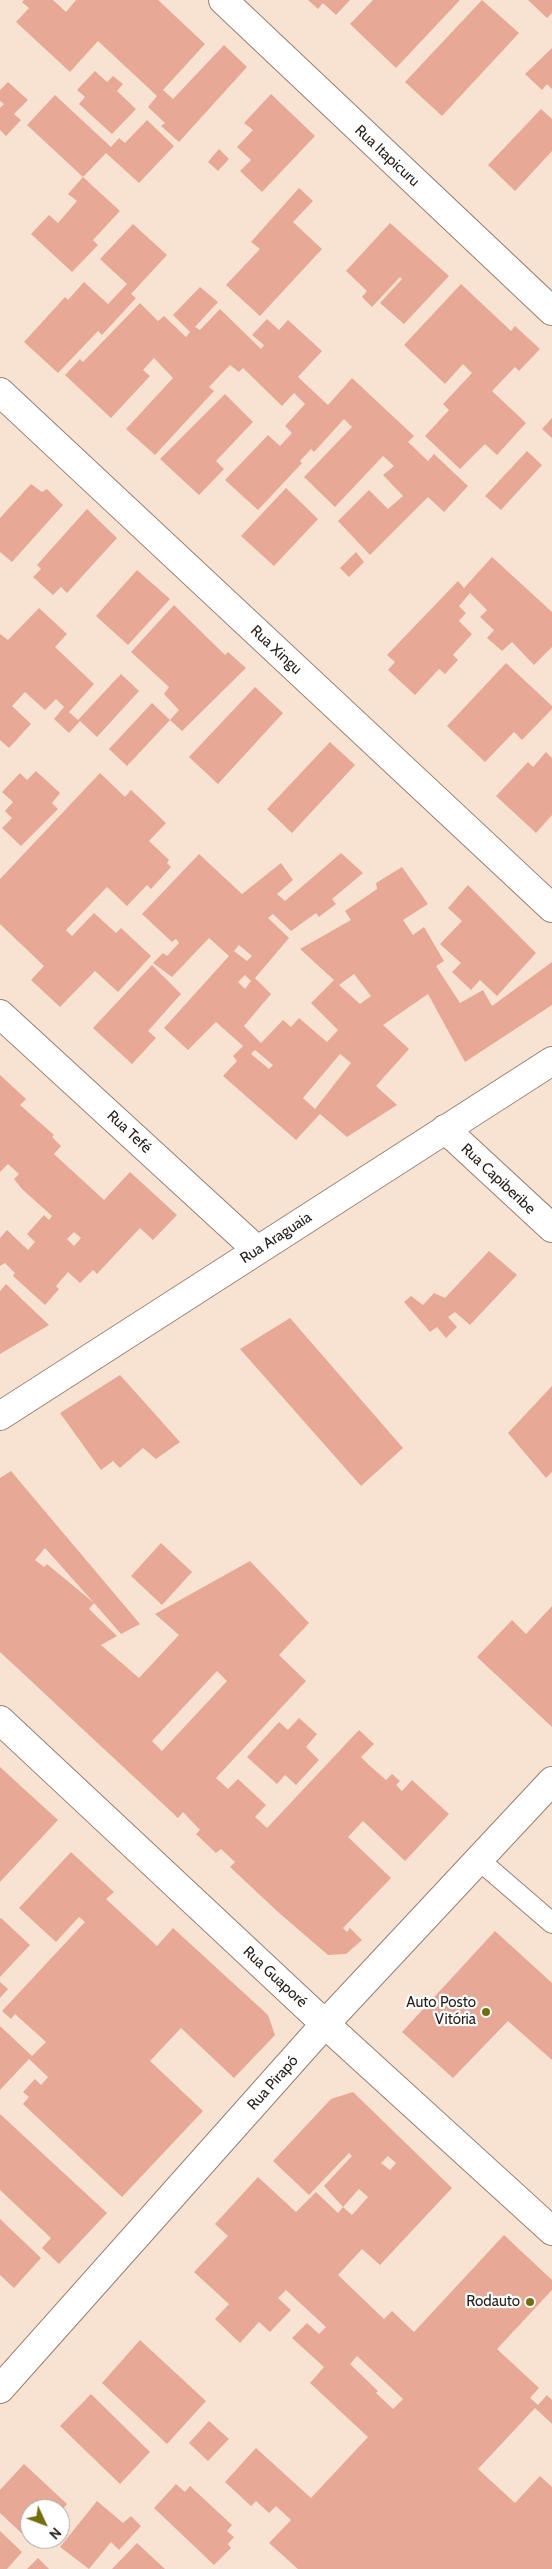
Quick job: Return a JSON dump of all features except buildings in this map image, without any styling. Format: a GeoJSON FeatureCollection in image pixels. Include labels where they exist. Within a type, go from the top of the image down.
{"type":"FeatureCollection","features":[{"type":"Feature","properties":{"kind":"street","name":"Rua Itapicuru"},"geometry":{"type":"LineString","coordinates":[[223,0],[552,311]]}},
{"type":"Feature","properties":{"kind":"street","name":"Rua Xingu"},"geometry":{"type":"LineString","coordinates":[[0,392],[552,908]]}},
{"type":"Feature","properties":{"kind":"street","name":"Rua Tefé"},"geometry":{"type":"LineString","coordinates":[[0,1014],[257,1250]]}},
{"type":"Feature","properties":{"kind":"street","name":"Rua Araguaia"},"geometry":{"type":"LineString","coordinates":[[0,1416],[552,1060]]}},
{"type":"Feature","properties":{"kind":"street","name":"Rua Capiberibe"},"geometry":{"type":"LineString","coordinates":[[445,1129],[552,1228]]}},
{"type":"Feature","properties":{"kind":"street","name":"Rua Guaporé"},"geometry":{"type":"LineString","coordinates":[[0,1720],[325,2024],[552,2231]]}},
{"type":"Feature","properties":{"kind":"street","name":"Rua Pirapó"},"geometry":{"type":"LineString","coordinates":[[0,2389],[325,2024],[552,1781]]}},
{"type":"Feature","properties":{"kind":"lane"},"geometry":{"type":"LineString","coordinates":[[479,1860],[552,1924]]}},
{"type":"Feature","properties":{"kind":"place","name":"Auto Posto Vitória"},"geometry":{"type":"Point","coordinates":[486,2012]}},
{"type":"Feature","properties":{"kind":"place","name":"Rodauto"},"geometry":{"type":"Point","coordinates":[530,2302]}}]}
